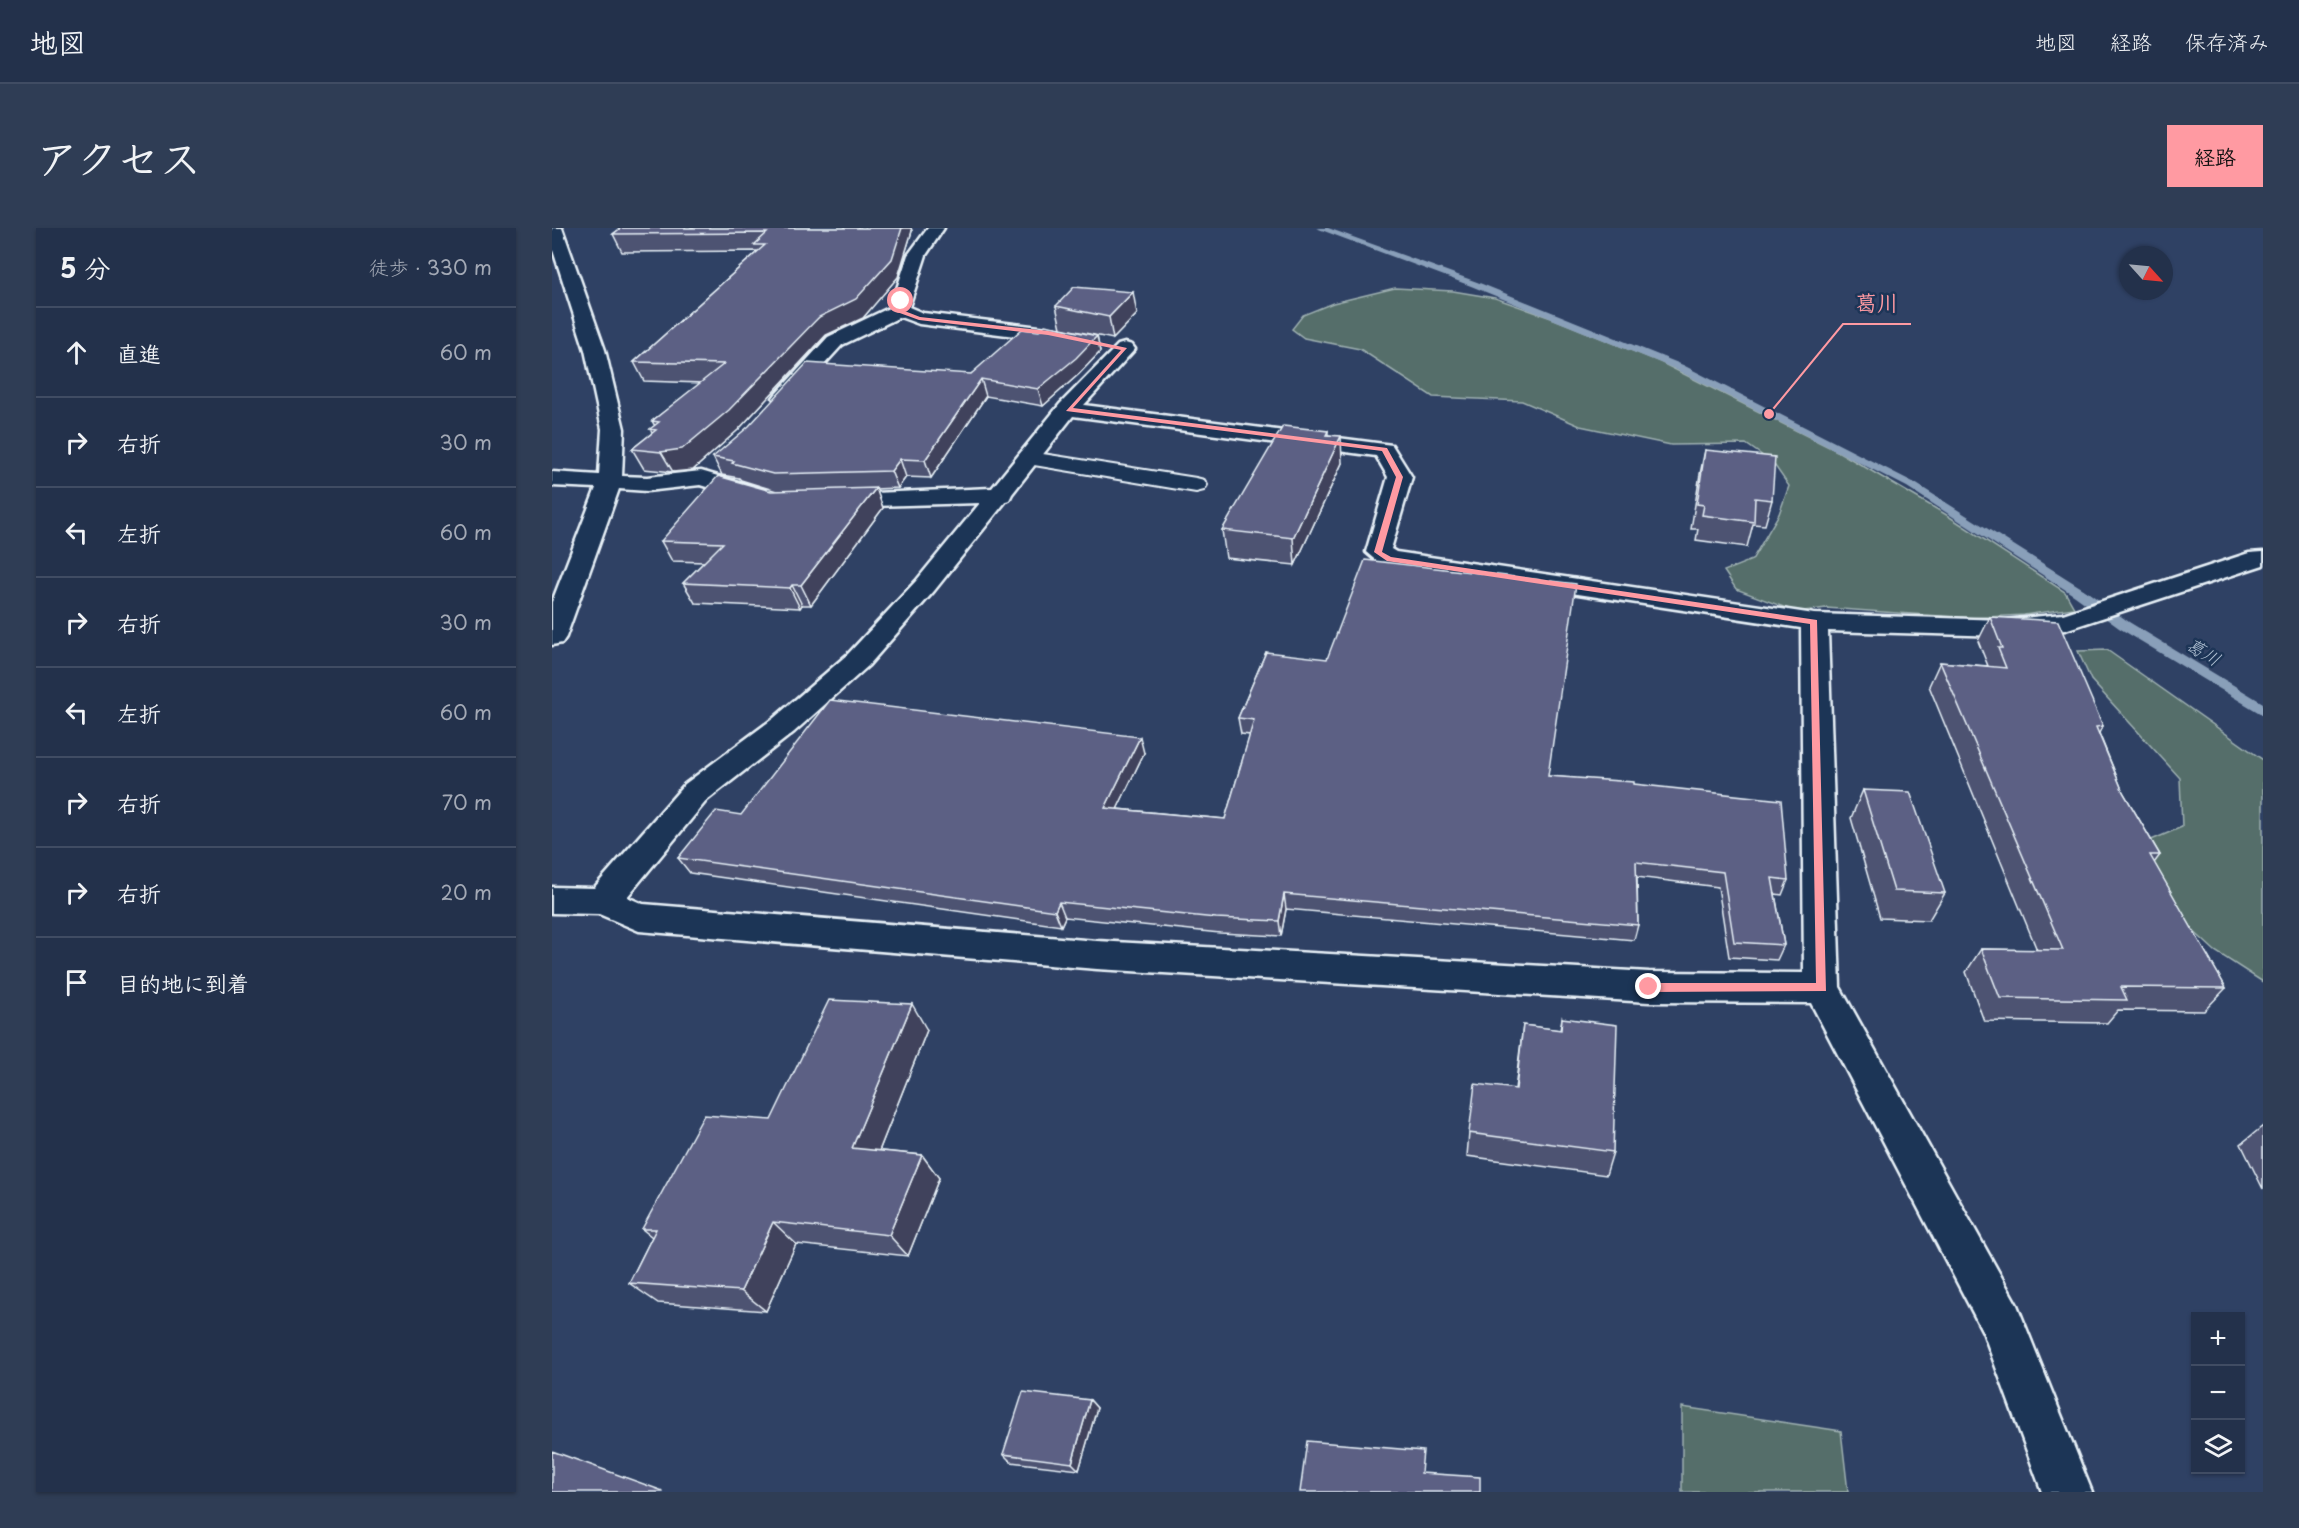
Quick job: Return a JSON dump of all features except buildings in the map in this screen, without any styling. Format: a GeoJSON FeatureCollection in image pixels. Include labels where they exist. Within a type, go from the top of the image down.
{"type":"FeatureCollection","features":[{"type":"Feature","properties":{"kind":"street"},"geometry":{"type":"LineString","coordinates":[[552,637],[610,483],[613,429],[598,362],[554,228]]}},
{"type":"Feature","properties":{"kind":"street"},"geometry":{"type":"LineString","coordinates":[[772,410],[835,341],[899,310],[916,255],[936,228]]}},
{"type":"Feature","properties":{"kind":"street"},"geometry":{"type":"LineString","coordinates":[[603,901],[696,792],[784,724],[858,660],[925,586],[1001,495],[1068,409],[1125,349],[1048,333],[919,318],[899,310]]}},
{"type":"Feature","properties":{"kind":"street"},"geometry":{"type":"LineString","coordinates":[[1068,409],[1384,450],[1400,477],[1378,552],[1389,559],[1814,622],[2004,628],[2065,622],[2259,558]]}},
{"type":"Feature","properties":{"kind":"street"},"geometry":{"type":"LineString","coordinates":[[552,479],[647,484],[709,471],[780,501]]}},
{"type":"Feature","properties":{"kind":"street"},"geometry":{"type":"LineString","coordinates":[[815,500],[1001,495]]}},
{"type":"Feature","properties":{"kind":"street"},"geometry":{"type":"LineString","coordinates":[[1814,622],[1822,988],[2001,1321],[2067,1492]]}},
{"type":"Feature","properties":{"kind":"street"},"geometry":{"type":"LineString","coordinates":[[552,900],[603,901],[639,917],[1097,955],[1649,987],[1822,988]]}},
{"type":"Feature","properties":{"kind":"lane"},"geometry":{"type":"LineString","coordinates":[[1030,458],[1196,484]]}},
{"type":"Feature","properties":{"kind":"green space"},"geometry":{"type":"Polygon","coordinates":[[[1395,288],[1453,291],[1495,298],[1660,362],[1839,452],[1945,514],[2065,592],[2074,608],[2024,615],[1969,618],[1826,608],[1797,612],[1736,589],[1724,571],[1752,560],[1779,514],[1789,486],[1773,463],[1746,444],[1671,445],[1580,426],[1522,401],[1433,397],[1360,349],[1304,338],[1292,329],[1303,315],[1333,303],[1395,288]]]}},
{"type":"Feature","properties":{"kind":"green space"},"geometry":{"type":"Polygon","coordinates":[[[2107,650],[2263,760],[2263,982],[2215,951],[2163,903],[2142,844],[2182,827],[2180,778],[2091,680],[2078,651],[2107,650]]]}},
{"type":"Feature","properties":{"kind":"green space"},"geometry":{"type":"Polygon","coordinates":[[[1682,1407],[1841,1431],[1848,1492],[1682,1492],[1682,1407]]]}},
{"type":"Feature","properties":{"kind":"waterway","name":"葛川"},"geometry":{"type":"LineString","coordinates":[[1320,228],[1474,284],[1679,367],[1911,485],[2080,593],[2124,625],[2263,710]]}},
{"type":"Feature","properties":{"kind":"place","name":"葛川"},"geometry":{"type":"Point","coordinates":[1769,414]}},
{"type":"Feature","properties":{"kind":"route"},"geometry":{"type":"LineString","coordinates":[[901,301],[899,310],[919,318],[1048,333],[1125,349],[1068,409],[1384,450],[1400,477],[1378,552],[1389,559],[1814,622],[1822,988],[1649,987]]}}]}
